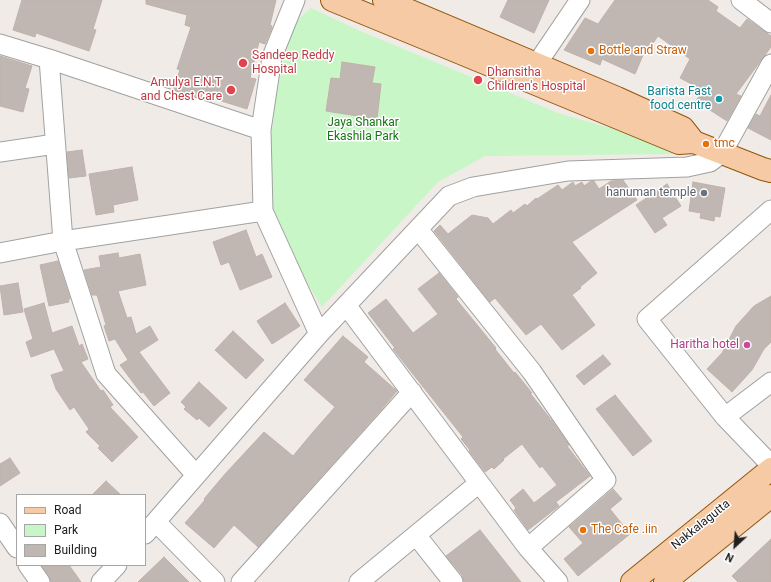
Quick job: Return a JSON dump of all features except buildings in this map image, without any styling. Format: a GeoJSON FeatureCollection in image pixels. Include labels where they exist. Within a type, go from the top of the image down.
{"type":"FeatureCollection","features":[{"type":"Feature","properties":{"kind":"main road"},"geometry":{"type":"LineString","coordinates":[[332,0],[679,143],[694,142],[771,171]]}},
{"type":"Feature","properties":{"kind":"main road"},"geometry":{"type":"LineString","coordinates":[[384,0],[617,98],[683,128],[694,142]]}},
{"type":"Feature","properties":{"kind":"main road","name":"Nakkalagutta"},"geometry":{"type":"LineString","coordinates":[[632,582],[771,469]]}},
{"type":"Feature","properties":{"kind":"main road"},"geometry":{"type":"LineString","coordinates":[[666,582],[771,496]]}},
{"type":"Feature","properties":{"kind":"street"},"geometry":{"type":"LineString","coordinates":[[295,0],[272,57],[261,130],[263,211],[319,334]]}},
{"type":"Feature","properties":{"kind":"street"},"geometry":{"type":"LineString","coordinates":[[536,65],[580,0]]}},
{"type":"Feature","properties":{"kind":"street"},"geometry":{"type":"LineString","coordinates":[[741,0],[771,23]]}},
{"type":"Feature","properties":{"kind":"street"},"geometry":{"type":"LineString","coordinates":[[0,44],[261,130]]}},
{"type":"Feature","properties":{"kind":"street"},"geometry":{"type":"LineString","coordinates":[[49,59],[63,241],[106,374],[196,475]]}},
{"type":"Feature","properties":{"kind":"street"},"geometry":{"type":"LineString","coordinates":[[215,582],[150,528],[319,334],[449,196],[473,187],[568,171],[688,167],[710,162],[722,153],[771,64]]}},
{"type":"Feature","properties":{"kind":"street"},"geometry":{"type":"LineString","coordinates":[[0,152],[56,144]]}},
{"type":"Feature","properties":{"kind":"street"},"geometry":{"type":"LineString","coordinates":[[771,210],[647,319],[725,416],[771,465]]}},
{"type":"Feature","properties":{"kind":"street"},"geometry":{"type":"LineString","coordinates":[[0,253],[63,241],[263,211]]}},
{"type":"Feature","properties":{"kind":"street"},"geometry":{"type":"LineString","coordinates":[[418,229],[532,372],[606,480],[528,548]]}},
{"type":"Feature","properties":{"kind":"street"},"geometry":{"type":"LineString","coordinates":[[346,305],[528,548],[558,582]]}},
{"type":"Feature","properties":{"kind":"street"},"geometry":{"type":"LineString","coordinates":[[725,416],[771,382]]}},
{"type":"Feature","properties":{"kind":"street"},"geometry":{"type":"LineString","coordinates":[[242,582],[412,392]]}},
{"type":"Feature","properties":{"kind":"street"},"geometry":{"type":"LineString","coordinates":[[359,582],[479,483]]}},
{"type":"Feature","properties":{"kind":"street"},"geometry":{"type":"LineString","coordinates":[[0,523],[16,547]]}},
{"type":"Feature","properties":{"kind":"street"},"geometry":{"type":"LineString","coordinates":[[416,535],[453,582]]}},
{"type":"Feature","properties":{"kind":"street"},"geometry":{"type":"LineString","coordinates":[[29,566],[40,582]]}},
{"type":"Feature","properties":{"kind":"street"},"geometry":{"type":"LineString","coordinates":[[101,582],[115,566]]}},
{"type":"Feature","properties":{"kind":"green space","name":"Jaya Shankar Ekashila Park"},"geometry":{"type":"Polygon","coordinates":[[[311,8],[358,30],[558,113],[680,148],[678,154],[485,156],[438,182],[322,307],[296,265],[272,220],[270,151],[276,94],[293,24],[311,8]]]}},
{"type":"Feature","properties":{"kind":"place","name":"Bottle and Straw"},"geometry":{"type":"Point","coordinates":[591,51]}},
{"type":"Feature","properties":{"kind":"place","name":"Sandeep Reddy Hospital"},"geometry":{"type":"Point","coordinates":[243,63]}},
{"type":"Feature","properties":{"kind":"place","name":"Dhansitha Children's Hospital"},"geometry":{"type":"Point","coordinates":[478,80]}},
{"type":"Feature","properties":{"kind":"place","name":"Amulya E.N.T and Chest Care"},"geometry":{"type":"Point","coordinates":[231,90]}},
{"type":"Feature","properties":{"kind":"place","name":"Barista Fast food centre"},"geometry":{"type":"Point","coordinates":[719,99]}},
{"type":"Feature","properties":{"kind":"place","name":"tmc"},"geometry":{"type":"Point","coordinates":[706,144]}},
{"type":"Feature","properties":{"kind":"place","name":"hanuman temple"},"geometry":{"type":"Point","coordinates":[704,193]}},
{"type":"Feature","properties":{"kind":"place","name":"Haritha hotel"},"geometry":{"type":"Point","coordinates":[747,345]}},
{"type":"Feature","properties":{"kind":"place","name":"The Cafe .iin"},"geometry":{"type":"Point","coordinates":[583,530]}}]}
